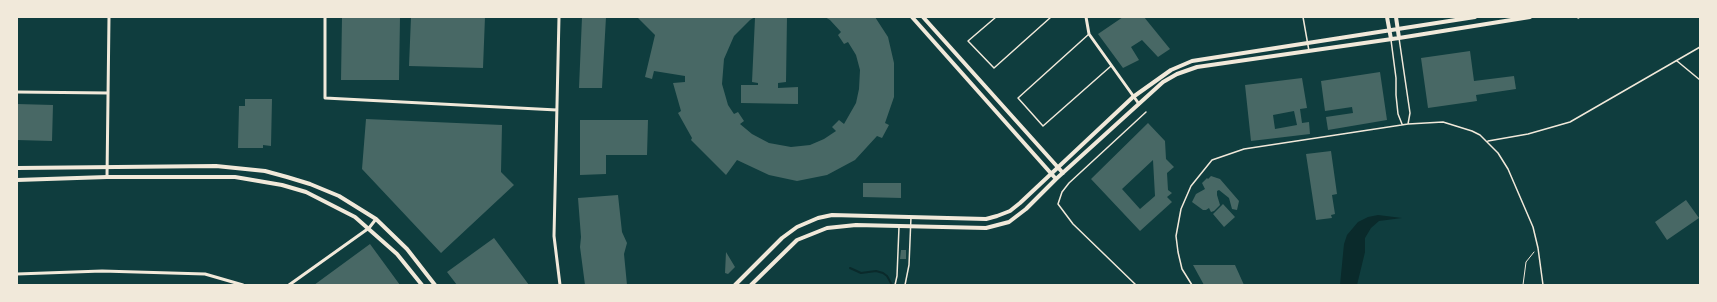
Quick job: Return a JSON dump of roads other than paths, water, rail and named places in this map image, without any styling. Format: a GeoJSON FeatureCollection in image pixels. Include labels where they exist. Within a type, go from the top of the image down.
{"type":"FeatureCollection","features":[{"type":"Feature","properties":{"kind":"street"},"geometry":{"type":"LineString","coordinates":[[108,178],[109,17]]}},
{"type":"Feature","properties":{"kind":"street"},"geometry":{"type":"LineString","coordinates":[[325,17],[324,98],[557,110]]}},
{"type":"Feature","properties":{"kind":"street"},"geometry":{"type":"LineString","coordinates":[[559,17],[554,236],[560,285]]}},
{"type":"Feature","properties":{"kind":"street"},"geometry":{"type":"LineString","coordinates":[[912,17],[1056,179]]}},
{"type":"Feature","properties":{"kind":"street"},"geometry":{"type":"LineString","coordinates":[[923,17],[1063,173]]}},
{"type":"Feature","properties":{"kind":"street"},"geometry":{"type":"LineString","coordinates":[[1086,17],[1089,34],[1139,104]]}},
{"type":"Feature","properties":{"kind":"street"},"geometry":{"type":"LineString","coordinates":[[1387,17],[1391,39]]}},
{"type":"Feature","properties":{"kind":"street"},"geometry":{"type":"LineString","coordinates":[[1396,17],[1400,38]]}},
{"type":"Feature","properties":{"kind":"street"},"geometry":{"type":"LineString","coordinates":[[735,285],[782,238],[797,227],[818,218],[832,215],[986,218],[1010,211],[1133,97],[1164,74],[1192,61],[1475,17]]}},
{"type":"Feature","properties":{"kind":"street"},"geometry":{"type":"LineString","coordinates":[[751,285],[797,240],[818,230],[856,225],[981,228],[998,226],[1016,217],[1163,82],[1177,74],[1197,67],[1400,38],[1530,17]]}},
{"type":"Feature","properties":{"kind":"street"},"geometry":{"type":"LineString","coordinates":[[17,92],[108,93]]}},
{"type":"Feature","properties":{"kind":"street"},"geometry":{"type":"LineString","coordinates":[[17,168],[216,166],[265,170],[317,187],[338,196],[376,219],[407,249],[435,285]]}},
{"type":"Feature","properties":{"kind":"street"},"geometry":{"type":"LineString","coordinates":[[17,180],[235,177],[263,181],[306,192],[355,217],[397,254],[422,285]]}},
{"type":"Feature","properties":{"kind":"street"},"geometry":{"type":"LineString","coordinates":[[289,285],[368,228],[376,219]]}},
{"type":"Feature","properties":{"kind":"street"},"geometry":{"type":"LineString","coordinates":[[17,274],[102,271],[205,274],[243,285]]}},
{"type":"Feature","properties":{"kind":"lane"},"geometry":{"type":"LineString","coordinates":[[996,17],[968,41],[994,68],[1052,17]]}},
{"type":"Feature","properties":{"kind":"lane"},"geometry":{"type":"LineString","coordinates":[[1303,17],[1308,51]]}},
{"type":"Feature","properties":{"kind":"lane"},"geometry":{"type":"LineString","coordinates":[[1089,34],[1018,98],[1043,126],[1111,66]]}},
{"type":"Feature","properties":{"kind":"lane"},"geometry":{"type":"LineString","coordinates":[[1400,38],[1410,113],[1408,124]]}},
{"type":"Feature","properties":{"kind":"lane"},"geometry":{"type":"LineString","coordinates":[[1391,39],[1396,78],[1398,114],[1402,124]]}},
{"type":"Feature","properties":{"kind":"lane"},"geometry":{"type":"LineString","coordinates":[[1488,142],[1528,134],[1570,122],[1700,47]]}},
{"type":"Feature","properties":{"kind":"lane"},"geometry":{"type":"LineString","coordinates":[[1677,61],[1700,80]]}},
{"type":"Feature","properties":{"kind":"lane"},"geometry":{"type":"LineString","coordinates":[[1136,285],[1073,224],[1058,204],[1062,192],[1069,183],[1146,112]]}},
{"type":"Feature","properties":{"kind":"lane"},"geometry":{"type":"LineString","coordinates":[[1192,285],[1182,269],[1178,252],[1176,236],[1177,229],[1181,209],[1191,186],[1212,160],[1244,149],[1402,124],[1443,122],[1472,131],[1488,142],[1498,153],[1508,169],[1533,227],[1538,248],[1543,285]]}},
{"type":"Feature","properties":{"kind":"lane"},"geometry":{"type":"LineString","coordinates":[[905,285],[909,265],[911,216]]}},
{"type":"Feature","properties":{"kind":"lane"},"geometry":{"type":"LineString","coordinates":[[895,285],[897,276],[899,227]]}},
{"type":"Feature","properties":{"kind":"water"},"geometry":{"type":"Polygon","coordinates":[[[1378,215],[1402,218],[1379,221],[1371,228],[1365,238],[1365,252],[1357,285],[1340,285],[1344,244],[1347,235],[1358,222],[1368,217],[1378,215]]]}},
{"type":"Feature","properties":{"kind":"waterway"},"geometry":{"type":"LineString","coordinates":[[850,268],[861,273],[876,271],[883,273],[887,276],[892,285]]}}]}
